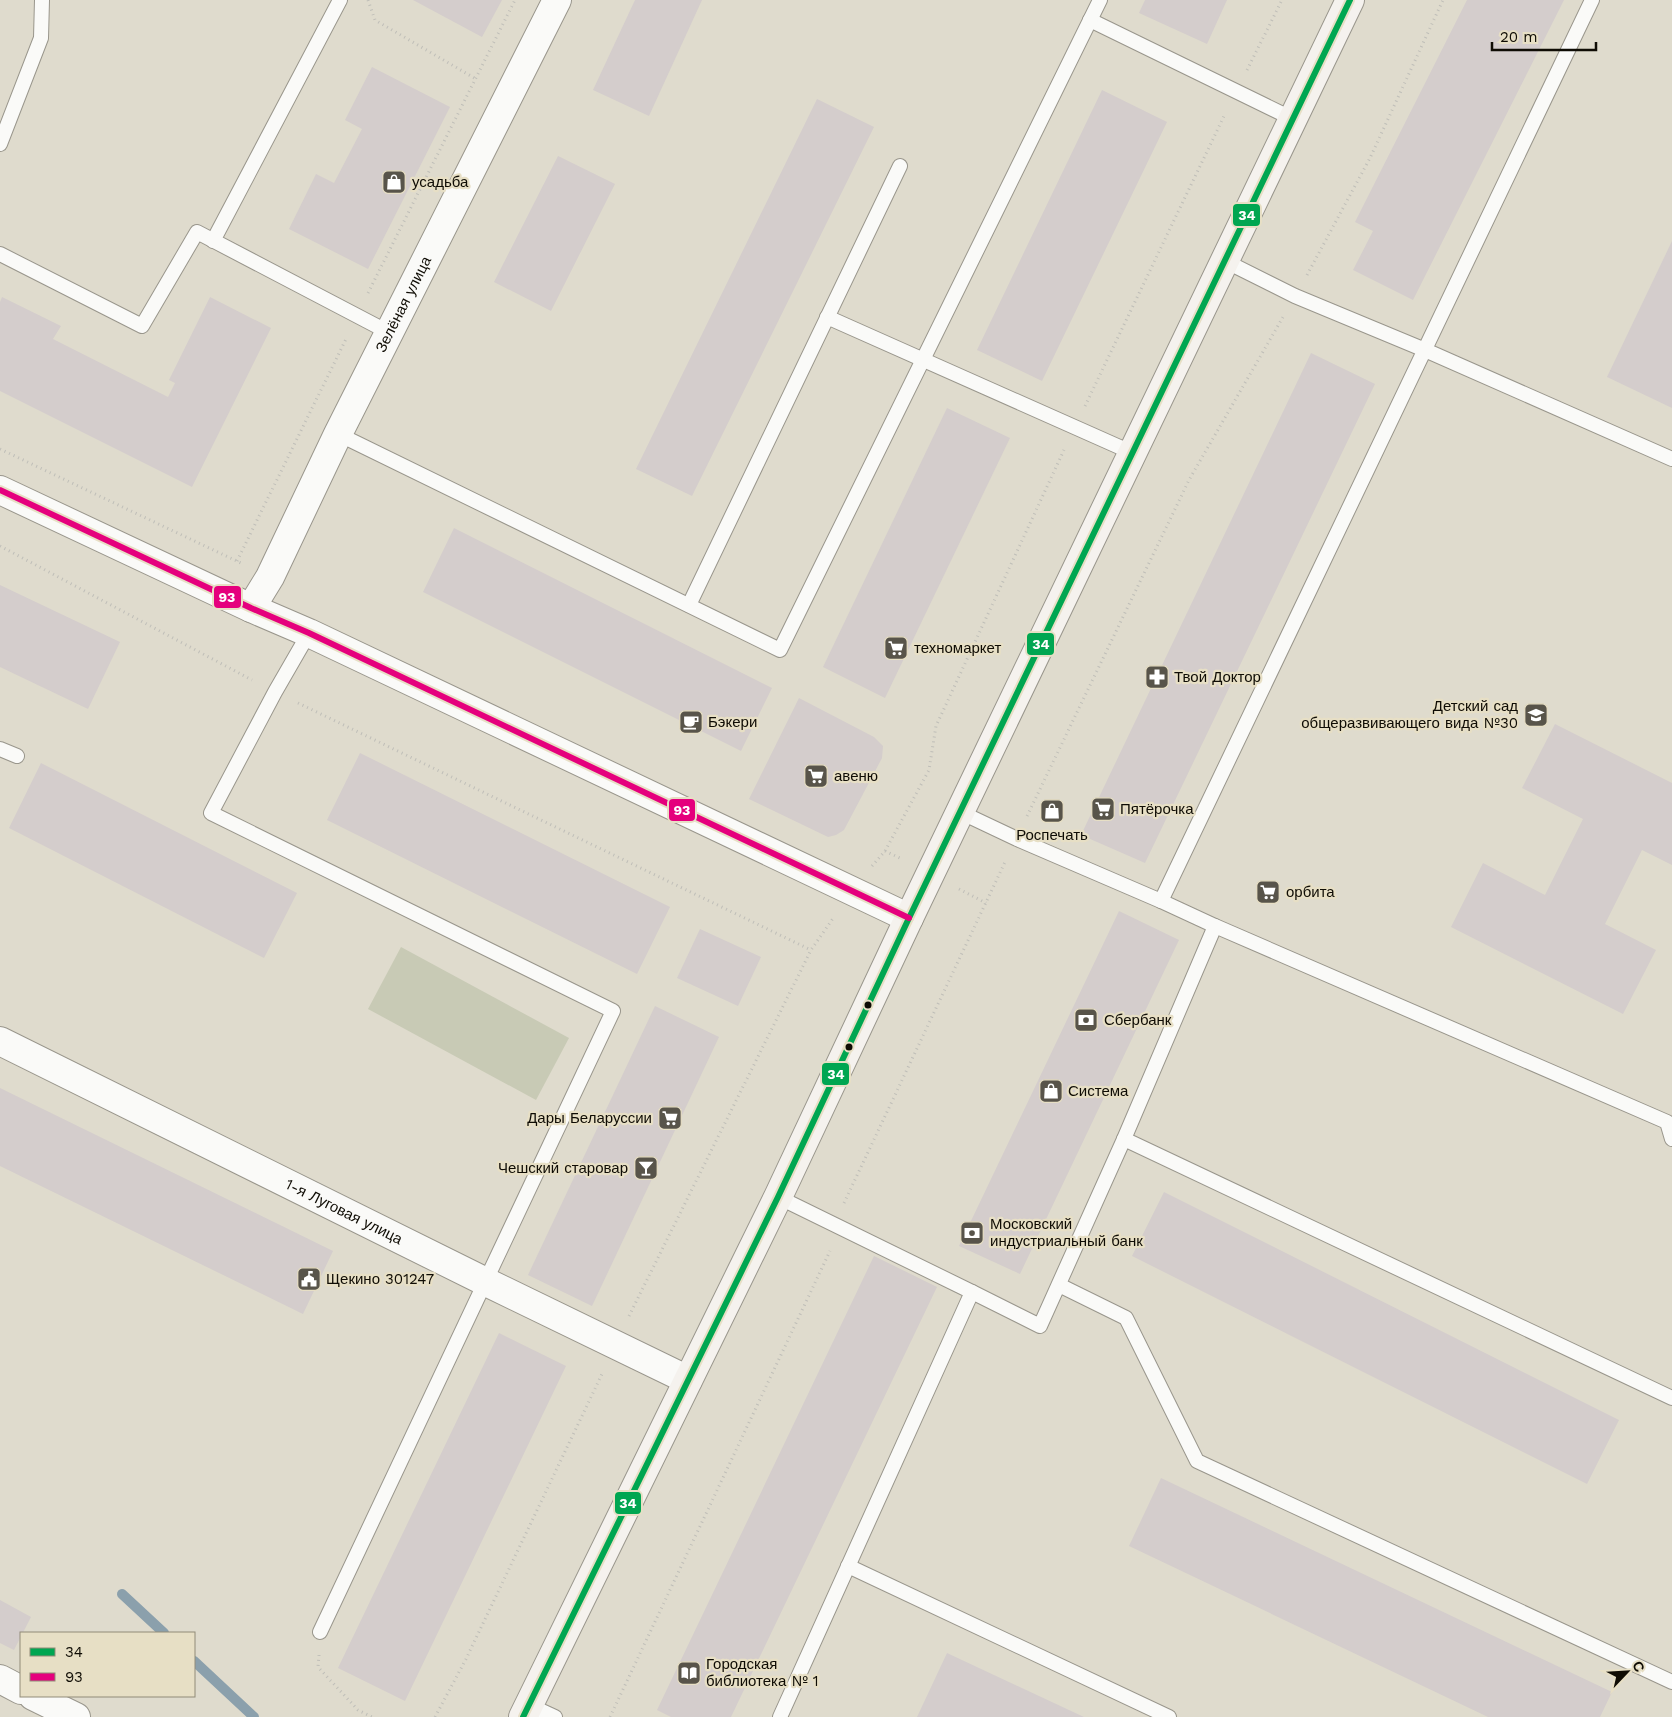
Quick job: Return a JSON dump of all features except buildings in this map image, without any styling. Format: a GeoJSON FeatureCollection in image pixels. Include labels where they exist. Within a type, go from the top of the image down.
{"type":"FeatureCollection","features":[{"type":"Feature","properties":{"kind":"main road"},"geometry":{"type":"LineString","coordinates":[[526,1711],[778,1197],[909,918],[1350,0]]}},
{"type":"Feature","properties":{"kind":"street","name":"Зелёная улица"},"geometry":{"type":"LineString","coordinates":[[251,608],[270,577],[338,434],[557,0]]}},
{"type":"Feature","properties":{"kind":"street"},"geometry":{"type":"LineString","coordinates":[[0,490],[251,608],[309,633],[909,918]]}},
{"type":"Feature","properties":{"kind":"street","name":"1-я Луговая улица"},"geometry":{"type":"LineString","coordinates":[[0,1041],[688,1380]]}},
{"type":"Feature","properties":{"kind":"street"},"geometry":{"type":"LineString","coordinates":[[0,1679],[20,1689]]}},
{"type":"Feature","properties":{"kind":"street"},"geometry":{"type":"LineString","coordinates":[[35,1697],[76,1717]]}},
{"type":"Feature","properties":{"kind":"lane"},"geometry":{"type":"LineString","coordinates":[[0,144],[41,38],[42,0]]}},
{"type":"Feature","properties":{"kind":"lane"},"geometry":{"type":"LineString","coordinates":[[213,241],[340,0]]}},
{"type":"Feature","properties":{"kind":"lane"},"geometry":{"type":"LineString","coordinates":[[338,434],[780,650],[1100,0]]}},
{"type":"Feature","properties":{"kind":"lane"},"geometry":{"type":"LineString","coordinates":[[1161,901],[1592,0]]}},
{"type":"Feature","properties":{"kind":"lane"},"geometry":{"type":"LineString","coordinates":[[1090,20],[1293,119]]}},
{"type":"Feature","properties":{"kind":"lane"},"geometry":{"type":"LineString","coordinates":[[689,606],[900,166]]}},
{"type":"Feature","properties":{"kind":"lane"},"geometry":{"type":"LineString","coordinates":[[0,254],[142,326],[197,232],[390,333]]}},
{"type":"Feature","properties":{"kind":"lane"},"geometry":{"type":"LineString","coordinates":[[1225,261],[1296,296],[1425,350],[1672,459]]}},
{"type":"Feature","properties":{"kind":"lane"},"geometry":{"type":"LineString","coordinates":[[827,317],[922,361],[1133,453]]}},
{"type":"Feature","properties":{"kind":"lane"},"geometry":{"type":"LineString","coordinates":[[309,633],[210,813],[613,1011],[320,1632]]}},
{"type":"Feature","properties":{"kind":"lane"},"geometry":{"type":"LineString","coordinates":[[0,749],[17,756]]}},
{"type":"Feature","properties":{"kind":"lane"},"geometry":{"type":"LineString","coordinates":[[960,812],[1016,839],[1666,1122],[1672,1139]]}},
{"type":"Feature","properties":{"kind":"lane"},"geometry":{"type":"LineString","coordinates":[[778,1197],[1040,1326],[1124,1139],[1215,926]]}},
{"type":"Feature","properties":{"kind":"lane"},"geometry":{"type":"LineString","coordinates":[[1124,1139],[1672,1398]]}},
{"type":"Feature","properties":{"kind":"lane"},"geometry":{"type":"LineString","coordinates":[[1059,1285],[1126,1318],[1197,1461],[1672,1682]]}},
{"type":"Feature","properties":{"kind":"lane"},"geometry":{"type":"LineString","coordinates":[[780,1717],[972,1292]]}},
{"type":"Feature","properties":{"kind":"lane"},"geometry":{"type":"LineString","coordinates":[[848,1566],[1169,1717]]}},
{"type":"Feature","properties":{"kind":"lane"},"geometry":{"type":"LineString","coordinates":[[526,1711],[555,1717]]}},
{"type":"Feature","properties":{"kind":"path"},"geometry":{"type":"LineString","coordinates":[[368,0],[375,20],[476,78]]}},
{"type":"Feature","properties":{"kind":"path"},"geometry":{"type":"LineString","coordinates":[[237,561],[357,316],[516,0]]}},
{"type":"Feature","properties":{"kind":"path"},"geometry":{"type":"LineString","coordinates":[[0,546],[275,692],[812,950]]}},
{"type":"Feature","properties":{"kind":"path"},"geometry":{"type":"LineString","coordinates":[[320,1632],[318,1667],[358,1710],[372,1717]]}},
{"type":"Feature","properties":{"kind":"green space"},"geometry":{"type":"Polygon","coordinates":[[[401,947],[569,1038],[536,1100],[368,1009],[401,947]]]}},
{"type":"Feature","properties":{"kind":"waterway"},"geometry":{"type":"LineString","coordinates":[[122,1594],[163,1632]]}},
{"type":"Feature","properties":{"kind":"waterway"},"geometry":{"type":"LineString","coordinates":[[195,1662],[254,1717]]}},
{"type":"Feature","properties":{"kind":"transit line","name":"34"},"geometry":{"type":"LineString","coordinates":[[523,1717],[778,1197],[909,918],[1350,0]]}},
{"type":"Feature","properties":{"kind":"transit line","name":"93"},"geometry":{"type":"LineString","coordinates":[[0,490],[251,608],[309,633],[909,918]]}},
{"type":"Feature","properties":{"kind":"place","name":"усадьба"},"geometry":{"type":"Point","coordinates":[394,182]}},
{"type":"Feature","properties":{"kind":"place","name":"техномаркет"},"geometry":{"type":"Point","coordinates":[896,648]}},
{"type":"Feature","properties":{"kind":"place","name":"Твой Доктор"},"geometry":{"type":"Point","coordinates":[1157,677]}},
{"type":"Feature","properties":{"kind":"place","name":"Детский сад общеразвивающего вида №30"},"geometry":{"type":"Point","coordinates":[1536,715]}},
{"type":"Feature","properties":{"kind":"place","name":"Бэкери"},"geometry":{"type":"Point","coordinates":[691,722]}},
{"type":"Feature","properties":{"kind":"place","name":"авеню"},"geometry":{"type":"Point","coordinates":[816,776]}},
{"type":"Feature","properties":{"kind":"place","name":"Пятёрочка"},"geometry":{"type":"Point","coordinates":[1103,809]}},
{"type":"Feature","properties":{"kind":"place","name":"Роспечать"},"geometry":{"type":"Point","coordinates":[1052,811]}},
{"type":"Feature","properties":{"kind":"place","name":"орбита"},"geometry":{"type":"Point","coordinates":[1268,892]}},
{"type":"Feature","properties":{"kind":"place","name":"Сбербанк"},"geometry":{"type":"Point","coordinates":[1086,1020]}},
{"type":"Feature","properties":{"kind":"place","name":"Система"},"geometry":{"type":"Point","coordinates":[1051,1091]}},
{"type":"Feature","properties":{"kind":"place","name":"Дары Беларуссии"},"geometry":{"type":"Point","coordinates":[670,1118]}},
{"type":"Feature","properties":{"kind":"place","name":"Чешский старовар"},"geometry":{"type":"Point","coordinates":[646,1168]}},
{"type":"Feature","properties":{"kind":"place","name":"Московский индустриальный банк"},"geometry":{"type":"Point","coordinates":[972,1233]}},
{"type":"Feature","properties":{"kind":"place","name":"Щекино 301247"},"geometry":{"type":"Point","coordinates":[309,1279]}},
{"type":"Feature","properties":{"kind":"place","name":"Городская библиотека № 1"},"geometry":{"type":"Point","coordinates":[689,1673]}}]}
